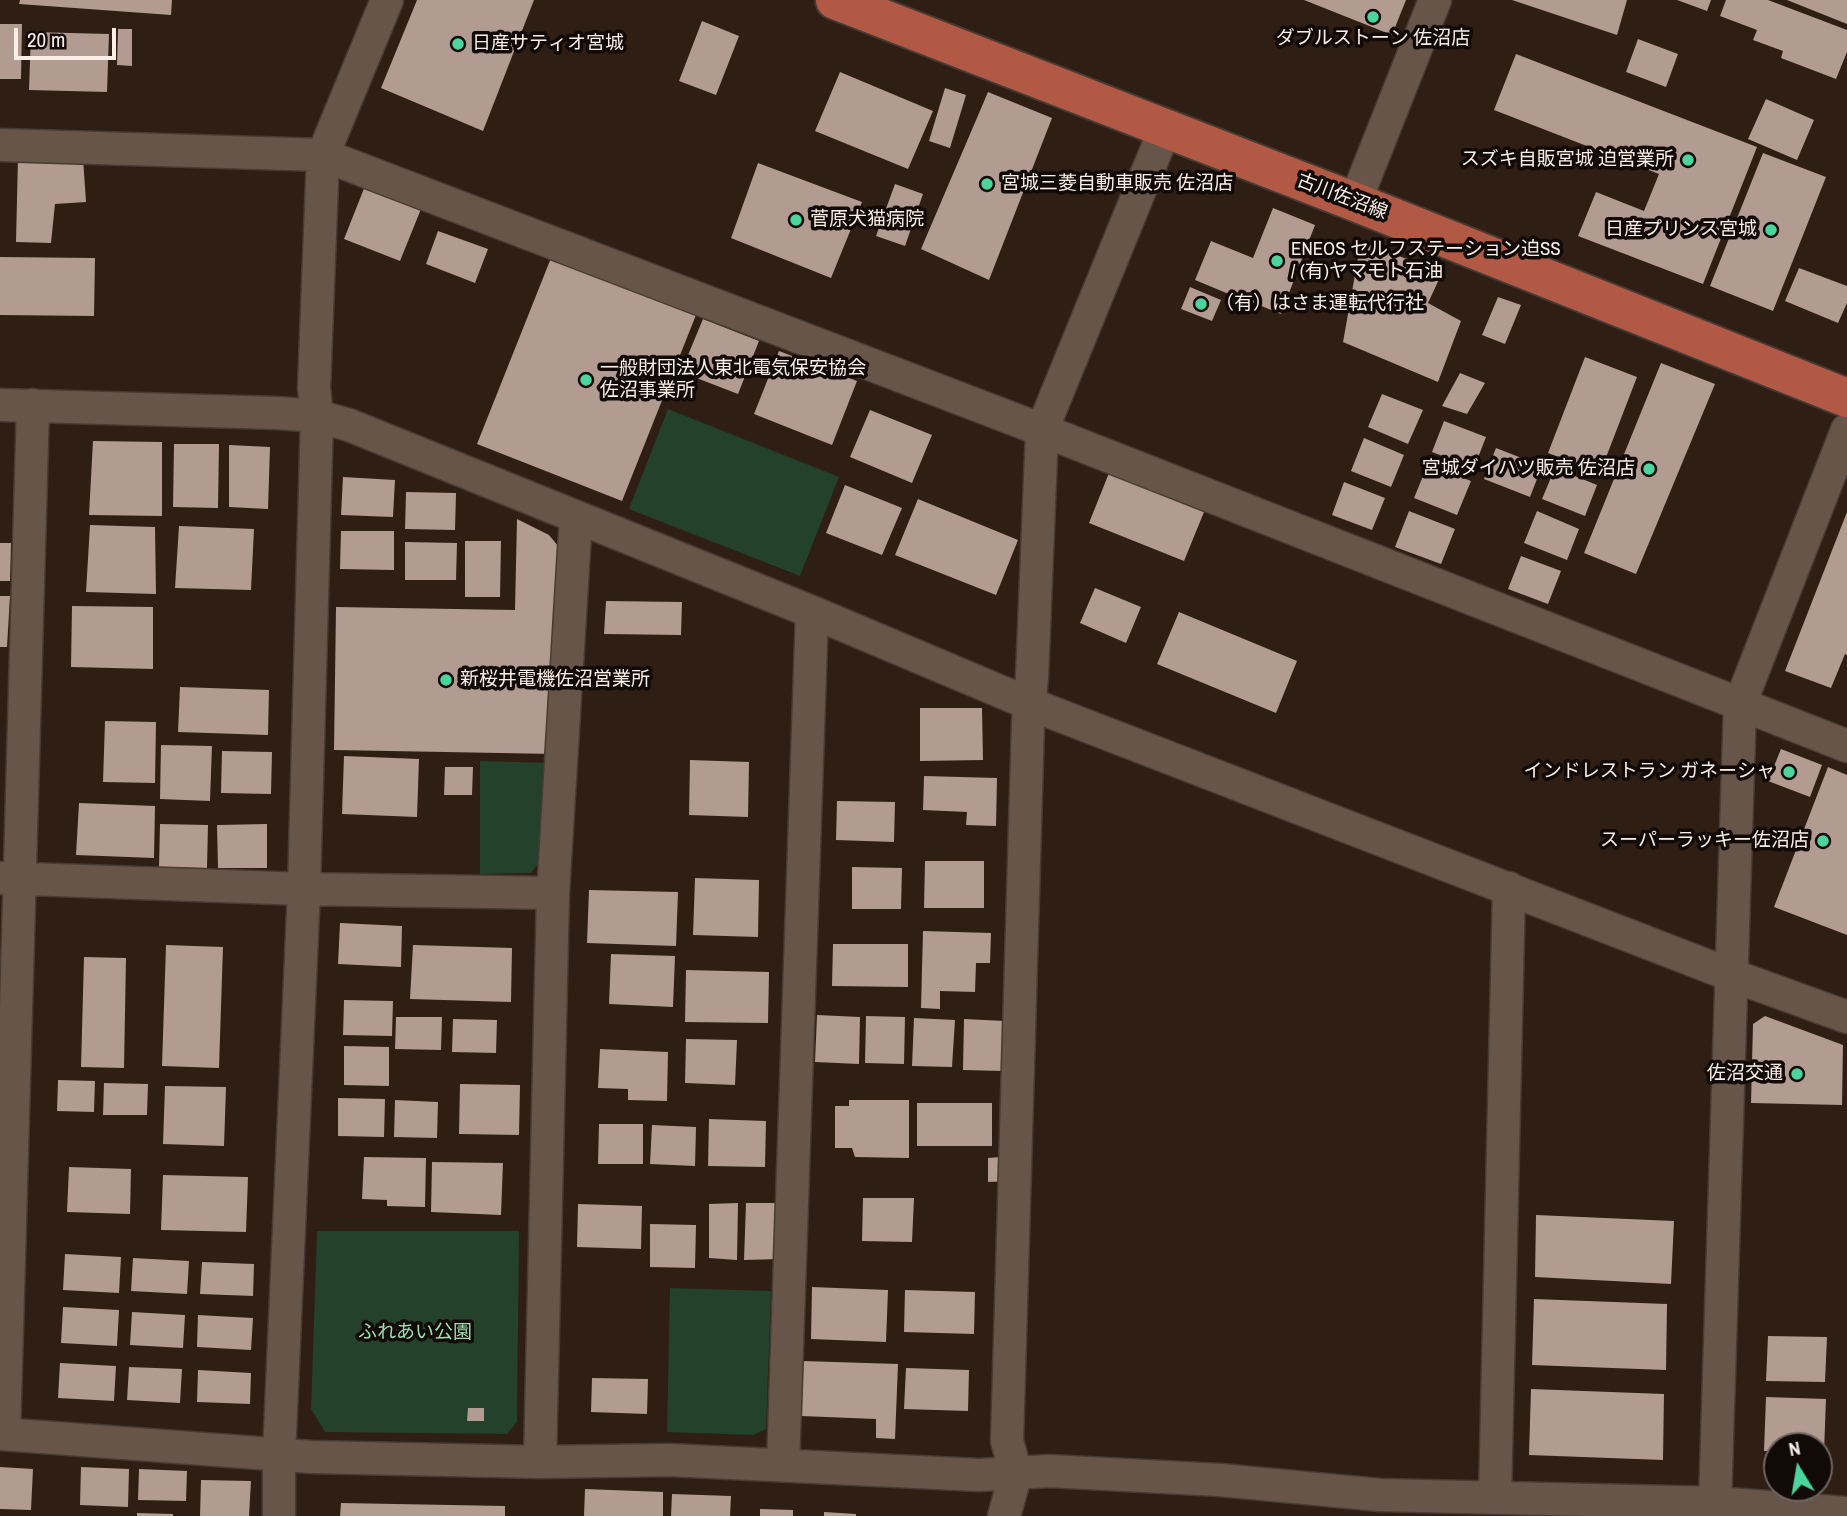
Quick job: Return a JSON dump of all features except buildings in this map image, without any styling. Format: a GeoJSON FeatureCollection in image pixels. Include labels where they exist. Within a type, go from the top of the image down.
{"type":"FeatureCollection","features":[{"type":"Feature","properties":{"kind":"main road","name":"古川佐沼線"},"geometry":{"type":"LineString","coordinates":[[835,0],[1355,202],[1847,398]]}},
{"type":"Feature","properties":{"kind":"street"},"geometry":{"type":"LineString","coordinates":[[279,1516],[279,1455],[304,889],[317,416],[314,388],[323,155],[387,0]]}},
{"type":"Feature","properties":{"kind":"street"},"geometry":{"type":"LineString","coordinates":[[1355,202],[1435,0]]}},
{"type":"Feature","properties":{"kind":"street"},"geometry":{"type":"LineString","coordinates":[[1004,1516],[1016,1473],[1007,1441],[1030,704],[1042,430],[1165,129]]}},
{"type":"Feature","properties":{"kind":"street"},"geometry":{"type":"LineString","coordinates":[[0,145],[323,155],[1042,430],[1847,746]]}},
{"type":"Feature","properties":{"kind":"street"},"geometry":{"type":"LineString","coordinates":[[0,405],[317,416],[349,425],[812,612],[1030,704],[1731,975],[1847,1017]]}},
{"type":"Feature","properties":{"kind":"street"},"geometry":{"type":"LineString","coordinates":[[33,405],[10,878],[2,1434],[279,1455],[418,1461],[669,1460],[979,1475],[1049,1471],[1154,1476],[1380,1495],[1715,1503],[1847,1513]]}},
{"type":"Feature","properties":{"kind":"street"},"geometry":{"type":"LineString","coordinates":[[1715,1503],[1740,704],[1847,430]]}},
{"type":"Feature","properties":{"kind":"street"},"geometry":{"type":"LineString","coordinates":[[540,1462],[554,893],[576,517]]}},
{"type":"Feature","properties":{"kind":"street"},"geometry":{"type":"LineString","coordinates":[[783,1465],[812,612]]}},
{"type":"Feature","properties":{"kind":"street"},"geometry":{"type":"LineString","coordinates":[[10,878],[304,889],[554,893]]}},
{"type":"Feature","properties":{"kind":"street"},"geometry":{"type":"LineString","coordinates":[[1495,1497],[1509,888]]}},
{"type":"Feature","properties":{"kind":"green space"},"geometry":{"type":"Polygon","coordinates":[[[668,409],[839,477],[800,576],[629,509],[668,409]]]}},
{"type":"Feature","properties":{"kind":"green space"},"geometry":{"type":"Polygon","coordinates":[[[480,761],[554,763],[547,852],[531,873],[480,874],[480,761]]]}},
{"type":"Feature","properties":{"kind":"green space","name":"ふれあい公園"},"geometry":{"type":"Polygon","coordinates":[[[317,1231],[519,1231],[517,1422],[507,1434],[325,1432],[311,1409],[317,1231]]]}},
{"type":"Feature","properties":{"kind":"green space"},"geometry":{"type":"Polygon","coordinates":[[[670,1288],[771,1291],[766,1429],[753,1435],[667,1432],[670,1288]]]}},
{"type":"Feature","properties":{"kind":"place","name":"ダブルストーン 佐沼店"},"geometry":{"type":"Point","coordinates":[1373,17]}},
{"type":"Feature","properties":{"kind":"place","name":"日産サティオ宮城"},"geometry":{"type":"Point","coordinates":[458,44]}},
{"type":"Feature","properties":{"kind":"place","name":"スズキ自販宮城 迫営業所"},"geometry":{"type":"Point","coordinates":[1688,160]}},
{"type":"Feature","properties":{"kind":"place","name":"宮城三菱自動車販売 佐沼店"},"geometry":{"type":"Point","coordinates":[987,184]}},
{"type":"Feature","properties":{"kind":"place","name":"菅原犬猫病院"},"geometry":{"type":"Point","coordinates":[796,220]}},
{"type":"Feature","properties":{"kind":"place","name":"日産プリンス宮城"},"geometry":{"type":"Point","coordinates":[1771,230]}},
{"type":"Feature","properties":{"kind":"place","name":"ENEOS セルフステーション迫SS / (有)ヤマモト石油"},"geometry":{"type":"Point","coordinates":[1277,261]}},
{"type":"Feature","properties":{"kind":"place","name":"（有）はさま運転代行社"},"geometry":{"type":"Point","coordinates":[1201,304]}},
{"type":"Feature","properties":{"kind":"place","name":"一般財団法人東北電気保安協会 佐沼事業所"},"geometry":{"type":"Point","coordinates":[586,380]}},
{"type":"Feature","properties":{"kind":"place","name":"宮城ダイハツ販売 佐沼店"},"geometry":{"type":"Point","coordinates":[1649,469]}},
{"type":"Feature","properties":{"kind":"place","name":"新桜井電機佐沼営業所"},"geometry":{"type":"Point","coordinates":[446,680]}},
{"type":"Feature","properties":{"kind":"place","name":"インドレストラン ガネーシャ"},"geometry":{"type":"Point","coordinates":[1789,772]}},
{"type":"Feature","properties":{"kind":"place","name":"スーパーラッキー佐沼店"},"geometry":{"type":"Point","coordinates":[1823,841]}},
{"type":"Feature","properties":{"kind":"place","name":"佐沼交通"},"geometry":{"type":"Point","coordinates":[1797,1074]}}]}
